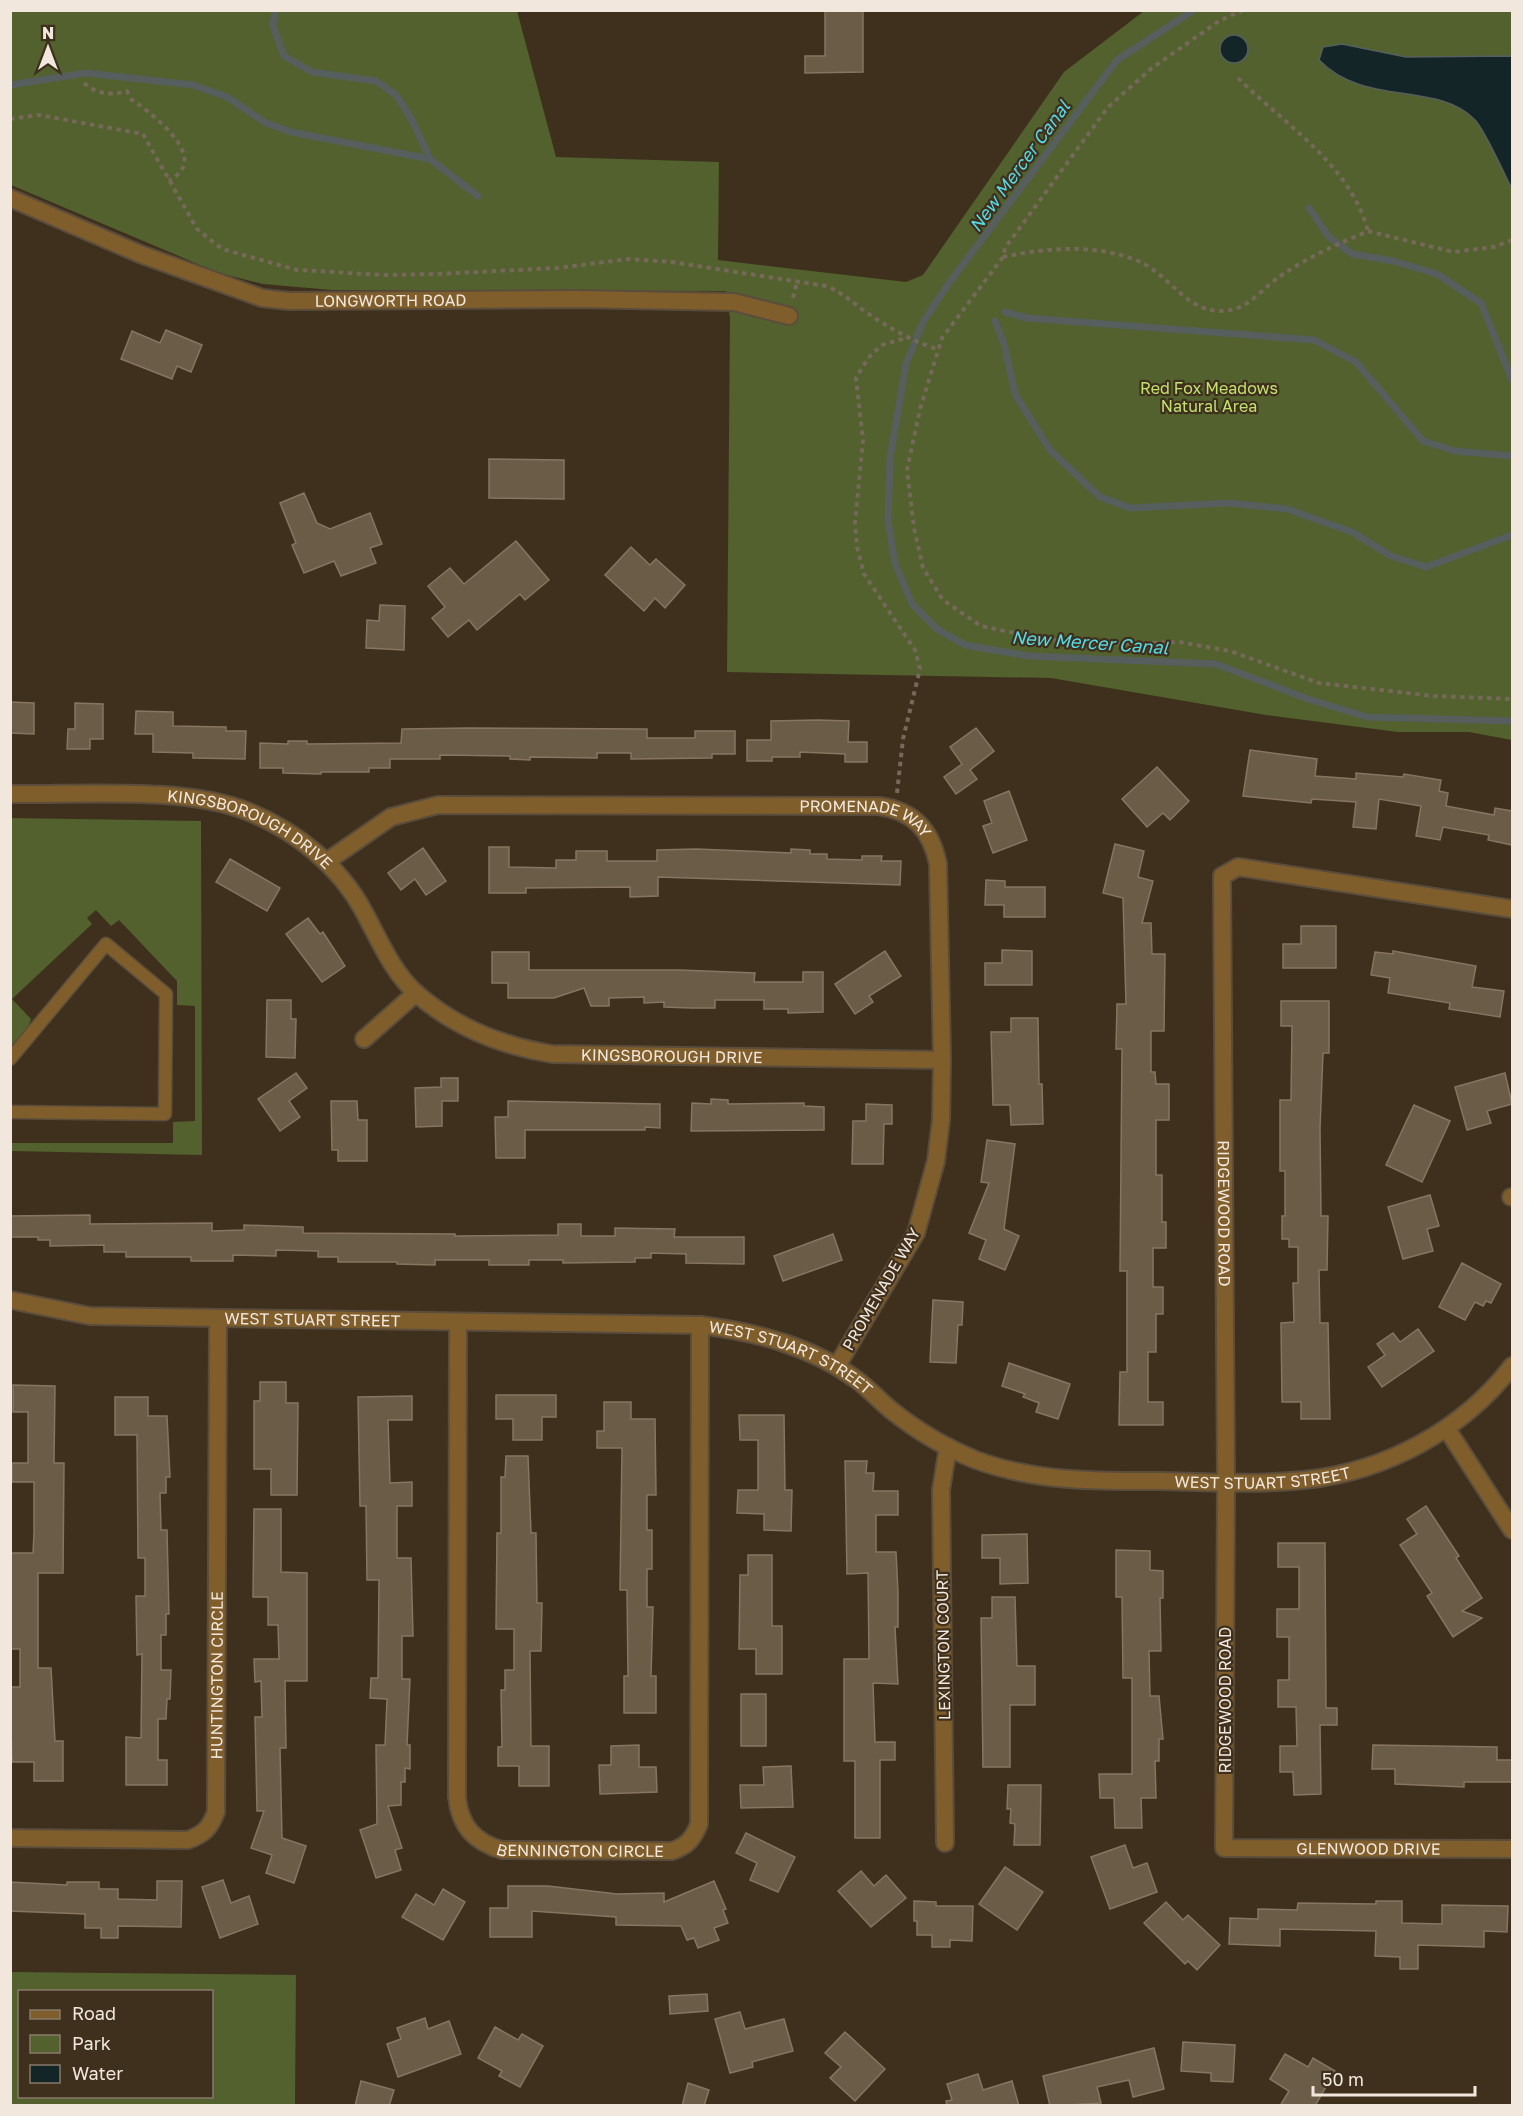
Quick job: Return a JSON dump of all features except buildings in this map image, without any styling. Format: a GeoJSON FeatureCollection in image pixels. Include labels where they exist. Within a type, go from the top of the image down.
{"type":"FeatureCollection","features":[{"type":"Feature","properties":{"kind":"street","name":"LONGWORTH ROAD"},"geometry":{"type":"LineString","coordinates":[[10,198],[140,254],[262,298],[289,301],[578,299],[718,302],[734,303],[789,316]]}},
{"type":"Feature","properties":{"kind":"street","name":"KINGSBOROUGH DRIVE"},"geometry":{"type":"LineString","coordinates":[[10,794],[173,796],[208,800],[247,811],[268,820],[299,839],[326,862],[350,889],[383,950],[416,993],[459,1023],[490,1039],[521,1049],[552,1054],[942,1060]]}},
{"type":"Feature","properties":{"kind":"street","name":"PROMENADE WAY"},"geometry":{"type":"LineString","coordinates":[[326,862],[391,817],[414,809],[438,805],[879,806],[910,815],[923,826],[933,844],[938,864],[942,1060],[941,1120],[936,1161],[916,1233],[837,1366]]}},
{"type":"Feature","properties":{"kind":"street","name":"RIDGEWOOD ROAD"},"geometry":{"type":"LineString","coordinates":[[1224,1848],[1226,1482],[1222,876],[1238,867],[1512,909]]}},
{"type":"Feature","properties":{"kind":"street"},"geometry":{"type":"LineString","coordinates":[[364,1039],[416,993]]}},
{"type":"Feature","properties":{"kind":"street","name":"WEST STUART STREET"},"geometry":{"type":"LineString","coordinates":[[10,1300],[90,1316],[218,1320],[700,1325],[757,1334],[785,1343],[837,1366],[892,1411],[948,1447],[1007,1470],[1047,1477],[1105,1481],[1305,1480],[1340,1475],[1379,1464],[1412,1449],[1446,1429],[1501,1381],[1512,1366]]}},
{"type":"Feature","properties":{"kind":"street","name":"HUNTINGTON CIRCLE"},"geometry":{"type":"LineString","coordinates":[[10,1838],[188,1840],[201,1835],[211,1826],[216,1812],[218,1320]]}},
{"type":"Feature","properties":{"kind":"street","name":"BENNINGTON CIRCLE"},"geometry":{"type":"LineString","coordinates":[[458,1322],[457,1797],[463,1823],[473,1836],[486,1846],[502,1850],[672,1851],[684,1847],[694,1837],[699,1824],[700,1325]]}},
{"type":"Feature","properties":{"kind":"street"},"geometry":{"type":"LineString","coordinates":[[1446,1429],[1512,1530]]}},
{"type":"Feature","properties":{"kind":"street","name":"LEXINGTON COURT"},"geometry":{"type":"LineString","coordinates":[[945,1843],[941,1490],[948,1447]]}},
{"type":"Feature","properties":{"kind":"street","name":"GLENWOOD DRIVE"},"geometry":{"type":"LineString","coordinates":[[1224,1848],[1512,1849]]}},
{"type":"Feature","properties":{"kind":"lane"},"geometry":{"type":"LineString","coordinates":[[10,1059],[106,944],[166,994],[165,1114],[10,1112]]}},
{"type":"Feature","properties":{"kind":"path"},"geometry":{"type":"LineString","coordinates":[[1243,10],[1219,21],[1152,68],[1108,107],[1005,248],[1003,257],[942,338],[920,409],[907,470],[914,528],[923,568],[943,600],[981,626],[1048,640],[1121,644],[1179,642],[1230,651],[1320,683],[1434,696],[1512,699]]}},
{"type":"Feature","properties":{"kind":"path"},"geometry":{"type":"LineString","coordinates":[[1238,78],[1318,150],[1346,184],[1364,214],[1368,231]]}},
{"type":"Feature","properties":{"kind":"path"},"geometry":{"type":"LineString","coordinates":[[84,83],[103,94],[115,95],[127,91],[131,99],[171,132],[181,149],[184,161],[182,171],[169,181]]}},
{"type":"Feature","properties":{"kind":"path"},"geometry":{"type":"LineString","coordinates":[[10,119],[39,116],[143,135],[197,229],[222,249],[297,270],[385,275],[436,274],[558,268],[628,260],[672,262],[826,286],[841,292],[867,313],[899,330],[906,338],[937,349]]}},
{"type":"Feature","properties":{"kind":"path"},"geometry":{"type":"LineString","coordinates":[[1003,257],[1040,249],[1096,250],[1134,259],[1160,273],[1188,301],[1212,312],[1237,309],[1280,276],[1321,253],[1368,231],[1453,252],[1494,247],[1512,240]]}},
{"type":"Feature","properties":{"kind":"path"},"geometry":{"type":"LineString","coordinates":[[895,809],[903,739],[920,669],[915,650],[864,574],[857,547],[855,524],[863,440],[856,378],[868,358],[882,345],[906,338]]}},
{"type":"Feature","properties":{"kind":"green space","name":"Red Fox Meadows Natural Area"},"geometry":{"type":"Polygon","coordinates":[[[10,11],[517,11],[556,157],[719,162],[718,260],[906,282],[923,275],[1064,72],[1144,11],[1512,11],[1512,740],[1469,732],[1398,732],[1266,715],[1051,678],[727,672],[730,318],[726,291],[332,290],[263,284],[219,273],[11,185],[10,11]]]}},
{"type":"Feature","properties":{"kind":"green space"},"geometry":{"type":"Polygon","coordinates":[[[11,818],[201,821],[202,1155],[11,1151],[11,1143],[173,1143],[173,1122],[195,1121],[195,1006],[177,1005],[177,981],[119,920],[111,926],[96,910],[87,918],[92,924],[12,999],[31,1019],[27,1030],[11,1046],[11,818]]]}},
{"type":"Feature","properties":{"kind":"green space"},"geometry":{"type":"Polygon","coordinates":[[[11,1972],[296,1975],[295,2105],[11,2105],[11,1972]]]}},
{"type":"Feature","properties":{"kind":"water"},"geometry":{"type":"Polygon","coordinates":[[[1234,35],[1244,39],[1248,49],[1244,59],[1234,63],[1224,59],[1220,49],[1224,39],[1234,35]]]}},
{"type":"Feature","properties":{"kind":"water"},"geometry":{"type":"Polygon","coordinates":[[[1342,44],[1406,57],[1512,56],[1512,189],[1489,142],[1475,120],[1460,108],[1441,101],[1357,84],[1337,74],[1319,60],[1323,47],[1342,44]]]}},
{"type":"Feature","properties":{"kind":"waterway"},"geometry":{"type":"LineString","coordinates":[[275,10],[273,26],[284,56],[312,72],[376,81],[396,95],[411,118],[430,159]]}},
{"type":"Feature","properties":{"kind":"waterway","name":"New Mercer Canal"},"geometry":{"type":"LineString","coordinates":[[1194,10],[1117,60],[949,283],[923,322],[906,364],[890,458],[888,521],[895,563],[912,604],[937,629],[965,645],[1029,656],[1216,664],[1308,699],[1367,717],[1512,721]]}},
{"type":"Feature","properties":{"kind":"waterway"},"geometry":{"type":"LineString","coordinates":[[10,85],[86,73],[193,85],[227,97],[266,123],[291,132],[430,159],[478,196]]}},
{"type":"Feature","properties":{"kind":"waterway"},"geometry":{"type":"LineString","coordinates":[[1309,208],[1329,237],[1352,254],[1393,261],[1437,274],[1481,303],[1512,380]]}},
{"type":"Feature","properties":{"kind":"waterway"},"geometry":{"type":"LineString","coordinates":[[1005,312],[1027,318],[1314,340],[1356,362],[1423,441],[1455,451],[1512,456]]}},
{"type":"Feature","properties":{"kind":"waterway"},"geometry":{"type":"LineString","coordinates":[[995,321],[1004,344],[1015,394],[1050,450],[1100,497],[1130,508],[1229,503],[1287,509],[1352,532],[1391,556],[1426,567],[1512,535]]}}]}
